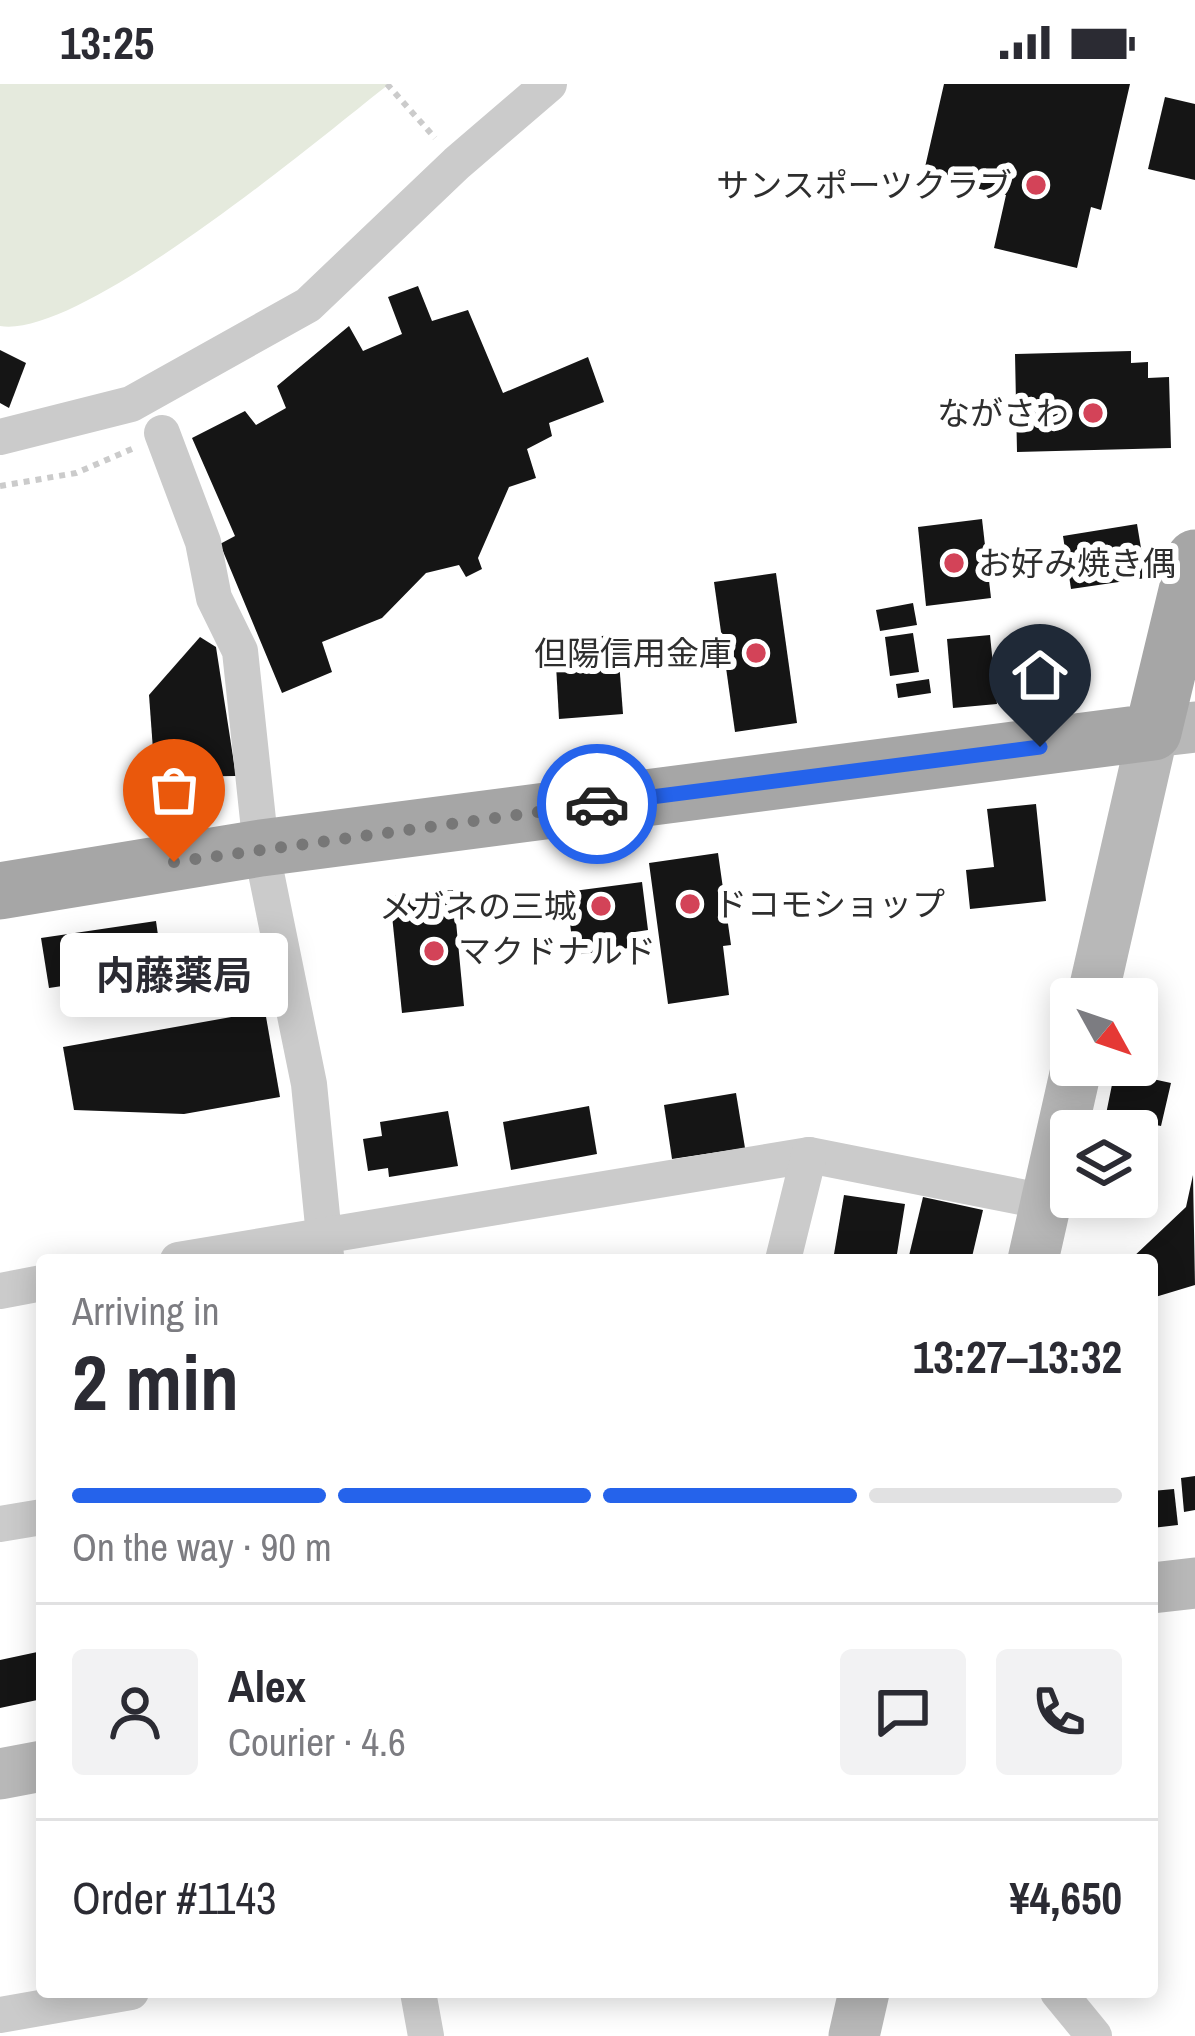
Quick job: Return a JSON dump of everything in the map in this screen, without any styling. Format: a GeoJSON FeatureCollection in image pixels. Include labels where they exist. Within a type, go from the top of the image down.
{"type":"FeatureCollection","features":[{"type":"Feature","properties":{"kind":"main road"},"geometry":{"type":"LineString","coordinates":[[1098,978],[1174,729],[1195,558]]}},
{"type":"Feature","properties":{"kind":"main road"},"geometry":{"type":"LineString","coordinates":[[0,891],[261,848],[1174,729]]}},
{"type":"Feature","properties":{"kind":"main road"},"geometry":{"type":"LineString","coordinates":[[1034,1254],[1072,1086]]}},
{"type":"Feature","properties":{"kind":"main road"},"geometry":{"type":"LineString","coordinates":[[1158,1587],[1195,1583]]}},
{"type":"Feature","properties":{"kind":"main road"},"geometry":{"type":"LineString","coordinates":[[0,1774],[36,1767]]}},
{"type":"Feature","properties":{"kind":"main road"},"geometry":{"type":"LineString","coordinates":[[854,2036],[863,1998]]}},
{"type":"Feature","properties":{"kind":"street"},"geometry":{"type":"LineString","coordinates":[[0,437],[131,404],[308,305],[457,163],[549,84]]}},
{"type":"Feature","properties":{"kind":"street"},"geometry":{"type":"LineString","coordinates":[[162,433],[203,542],[214,598],[240,651],[261,848],[309,1084],[325,1248]]}},
{"type":"Feature","properties":{"kind":"street"},"geometry":{"type":"LineString","coordinates":[[784,1254],[808,1155]]}},
{"type":"Feature","properties":{"kind":"street"},"geometry":{"type":"LineString","coordinates":[[252,1254],[325,1248],[808,1155],[1046,1202]]}},
{"type":"Feature","properties":{"kind":"street"},"geometry":{"type":"LineString","coordinates":[[0,1291],[36,1284]]}},
{"type":"Feature","properties":{"kind":"street"},"geometry":{"type":"LineString","coordinates":[[0,1524],[36,1518]]}},
{"type":"Feature","properties":{"kind":"street"},"geometry":{"type":"LineString","coordinates":[[0,2015],[97,1998]]}},
{"type":"Feature","properties":{"kind":"street"},"geometry":{"type":"LineString","coordinates":[[419,1998],[426,2036]]}},
{"type":"Feature","properties":{"kind":"street"},"geometry":{"type":"LineString","coordinates":[[1063,1998],[1094,2036]]}},
{"type":"Feature","properties":{"kind":"path"},"geometry":{"type":"LineString","coordinates":[[387,84],[457,163]]}},
{"type":"Feature","properties":{"kind":"shaded area"},"geometry":{"type":"Polygon","coordinates":[[[0,84],[389,84],[256,188],[140,270],[85,302],[37,322],[0,326],[0,84]]]}},
{"type":"Feature","properties":{"kind":"building","name":"サンスポーツクラブ"},"geometry":{"type":"Polygon","coordinates":[[[944,84],[1130,84],[1101,210],[1091,207],[1077,268],[994,248],[1006,195],[923,176],[944,84]]]}},
{"type":"Feature","properties":{"kind":"building"},"geometry":{"type":"Polygon","coordinates":[[[1165,97],[1195,104],[1195,180],[1148,169],[1165,97]]]}},
{"type":"Feature","properties":{"kind":"building"},"geometry":{"type":"Polygon","coordinates":[[[418,286],[432,321],[468,310],[503,393],[588,357],[604,402],[549,423],[552,436],[527,449],[536,478],[509,487],[478,558],[482,569],[466,577],[459,565],[426,573],[382,618],[322,642],[332,672],[282,693],[220,544],[235,536],[192,438],[245,411],[256,425],[286,408],[277,386],[349,326],[363,351],[402,334],[388,297],[418,286]]]}},
{"type":"Feature","properties":{"kind":"building"},"geometry":{"type":"Polygon","coordinates":[[[0,350],[26,363],[9,408],[0,403],[0,350]]]}},
{"type":"Feature","properties":{"kind":"building","name":"ながさわ"},"geometry":{"type":"Polygon","coordinates":[[[1131,351],[1131,363],[1148,362],[1148,378],[1169,377],[1171,448],[1017,452],[1015,354],[1131,351]]]}},
{"type":"Feature","properties":{"kind":"building","name":"お好み焼き偶"},"geometry":{"type":"Polygon","coordinates":[[[982,519],[991,598],[926,606],[918,527],[982,519]]]}},
{"type":"Feature","properties":{"kind":"building"},"geometry":{"type":"Polygon","coordinates":[[[1137,524],[1146,578],[1071,589],[1063,536],[1137,524]]]}},
{"type":"Feature","properties":{"kind":"building","name":"但陽信用金庫"},"geometry":{"type":"Polygon","coordinates":[[[776,573],[797,723],[735,732],[714,582],[776,573]]]}},
{"type":"Feature","properties":{"kind":"building"},"geometry":{"type":"Polygon","coordinates":[[[913,603],[917,625],[880,631],[876,610],[913,603]]]}},
{"type":"Feature","properties":{"kind":"building"},"geometry":{"type":"Polygon","coordinates":[[[913,633],[919,672],[890,676],[885,637],[913,633]]]}},
{"type":"Feature","properties":{"kind":"building"},"geometry":{"type":"Polygon","coordinates":[[[610,635],[612,653],[571,658],[569,640],[610,635]]]}},
{"type":"Feature","properties":{"kind":"building"},"geometry":{"type":"Polygon","coordinates":[[[990,635],[997,704],[953,708],[947,639],[990,635]]]}},
{"type":"Feature","properties":{"kind":"building"},"geometry":{"type":"Polygon","coordinates":[[[200,637],[216,647],[236,776],[155,777],[149,695],[200,637]]]}},
{"type":"Feature","properties":{"kind":"building"},"geometry":{"type":"Polygon","coordinates":[[[619,661],[623,714],[559,719],[556,665],[619,661]]]}},
{"type":"Feature","properties":{"kind":"building"},"geometry":{"type":"Polygon","coordinates":[[[929,679],[931,693],[898,698],[896,684],[929,679]]]}},
{"type":"Feature","properties":{"kind":"building"},"geometry":{"type":"Polygon","coordinates":[[[1036,804],[1046,901],[970,909],[966,870],[994,867],[987,809],[1036,804]]]}},
{"type":"Feature","properties":{"kind":"building","name":"ドコモショップ"},"geometry":{"type":"Polygon","coordinates":[[[718,853],[731,945],[723,946],[729,995],[668,1004],[649,863],[718,853]]]}},
{"type":"Feature","properties":{"kind":"building"},"geometry":{"type":"Polygon","coordinates":[[[642,882],[648,930],[635,932],[637,947],[574,955],[566,892],[642,882]]]}},
{"type":"Feature","properties":{"kind":"building"},"geometry":{"type":"Polygon","coordinates":[[[453,890],[464,1006],[402,1013],[390,896],[453,890]]]}},
{"type":"Feature","properties":{"kind":"building"},"geometry":{"type":"Polygon","coordinates":[[[156,921],[163,971],[49,988],[41,938],[156,921]]]}},
{"type":"Feature","properties":{"kind":"building"},"geometry":{"type":"Polygon","coordinates":[[[265,1011],[280,1097],[184,1114],[74,1110],[63,1047],[265,1011]]]}},
{"type":"Feature","properties":{"kind":"building"},"geometry":{"type":"Polygon","coordinates":[[[1171,1083],[1161,1126],[1158,1110],[1107,1110],[1112,1086],[1171,1083]]]}},
{"type":"Feature","properties":{"kind":"building"},"geometry":{"type":"Polygon","coordinates":[[[736,1093],[745,1148],[672,1159],[664,1105],[736,1093]]]}},
{"type":"Feature","properties":{"kind":"building"},"geometry":{"type":"Polygon","coordinates":[[[589,1106],[597,1154],[511,1170],[503,1122],[589,1106]]]}},
{"type":"Feature","properties":{"kind":"building"},"geometry":{"type":"Polygon","coordinates":[[[448,1111],[458,1166],[389,1177],[388,1168],[368,1171],[363,1139],[382,1136],[380,1122],[448,1111]]]}},
{"type":"Feature","properties":{"kind":"building"},"geometry":{"type":"Polygon","coordinates":[[[1193,1175],[1195,1285],[1158,1296],[1158,1254],[1136,1254],[1186,1207],[1193,1175]]]}},
{"type":"Feature","properties":{"kind":"building"},"geometry":{"type":"Polygon","coordinates":[[[844,1195],[905,1204],[897,1254],[834,1254],[844,1195]]]}},
{"type":"Feature","properties":{"kind":"building"},"geometry":{"type":"Polygon","coordinates":[[[923,1197],[983,1210],[973,1254],[909,1254],[923,1197]]]}},
{"type":"Feature","properties":{"kind":"building"},"geometry":{"type":"Polygon","coordinates":[[[1195,1476],[1195,1510],[1184,1512],[1181,1478],[1195,1476]]]}},
{"type":"Feature","properties":{"kind":"building"},"geometry":{"type":"Polygon","coordinates":[[[1174,1489],[1178,1525],[1158,1527],[1158,1490],[1174,1489]]]}},
{"type":"Feature","properties":{"kind":"building"},"geometry":{"type":"Polygon","coordinates":[[[36,1652],[36,1700],[0,1708],[0,1660],[36,1652]]]}},
{"type":"Feature","properties":{"kind":"way so far"},"geometry":{"type":"LineString","coordinates":[[174,862],[597,804]]}},
{"type":"Feature","properties":{"kind":"place","name":"サンスポーツクラブ"},"geometry":{"type":"Point","coordinates":[1036,185]}},
{"type":"Feature","properties":{"kind":"place","name":"ながさわ"},"geometry":{"type":"Point","coordinates":[1093,413]}},
{"type":"Feature","properties":{"kind":"place","name":"お好み焼き偶"},"geometry":{"type":"Point","coordinates":[954,563]}},
{"type":"Feature","properties":{"kind":"place","name":"但陽信用金庫"},"geometry":{"type":"Point","coordinates":[756,653]}},
{"type":"Feature","properties":{"kind":"place","name":"内藤薬局"},"geometry":{"type":"Point","coordinates":[174,862]}},
{"type":"Feature","properties":{"kind":"place","name":"ドコモショップ"},"geometry":{"type":"Point","coordinates":[690,904]}},
{"type":"Feature","properties":{"kind":"place","name":"メガネの三城"},"geometry":{"type":"Point","coordinates":[601,906]}},
{"type":"Feature","properties":{"kind":"place","name":"マクドナルド"},"geometry":{"type":"Point","coordinates":[434,951]}},
{"type":"Feature","properties":{"kind":"route"},"geometry":{"type":"LineString","coordinates":[[597,804],[1040,747]]}}]}
